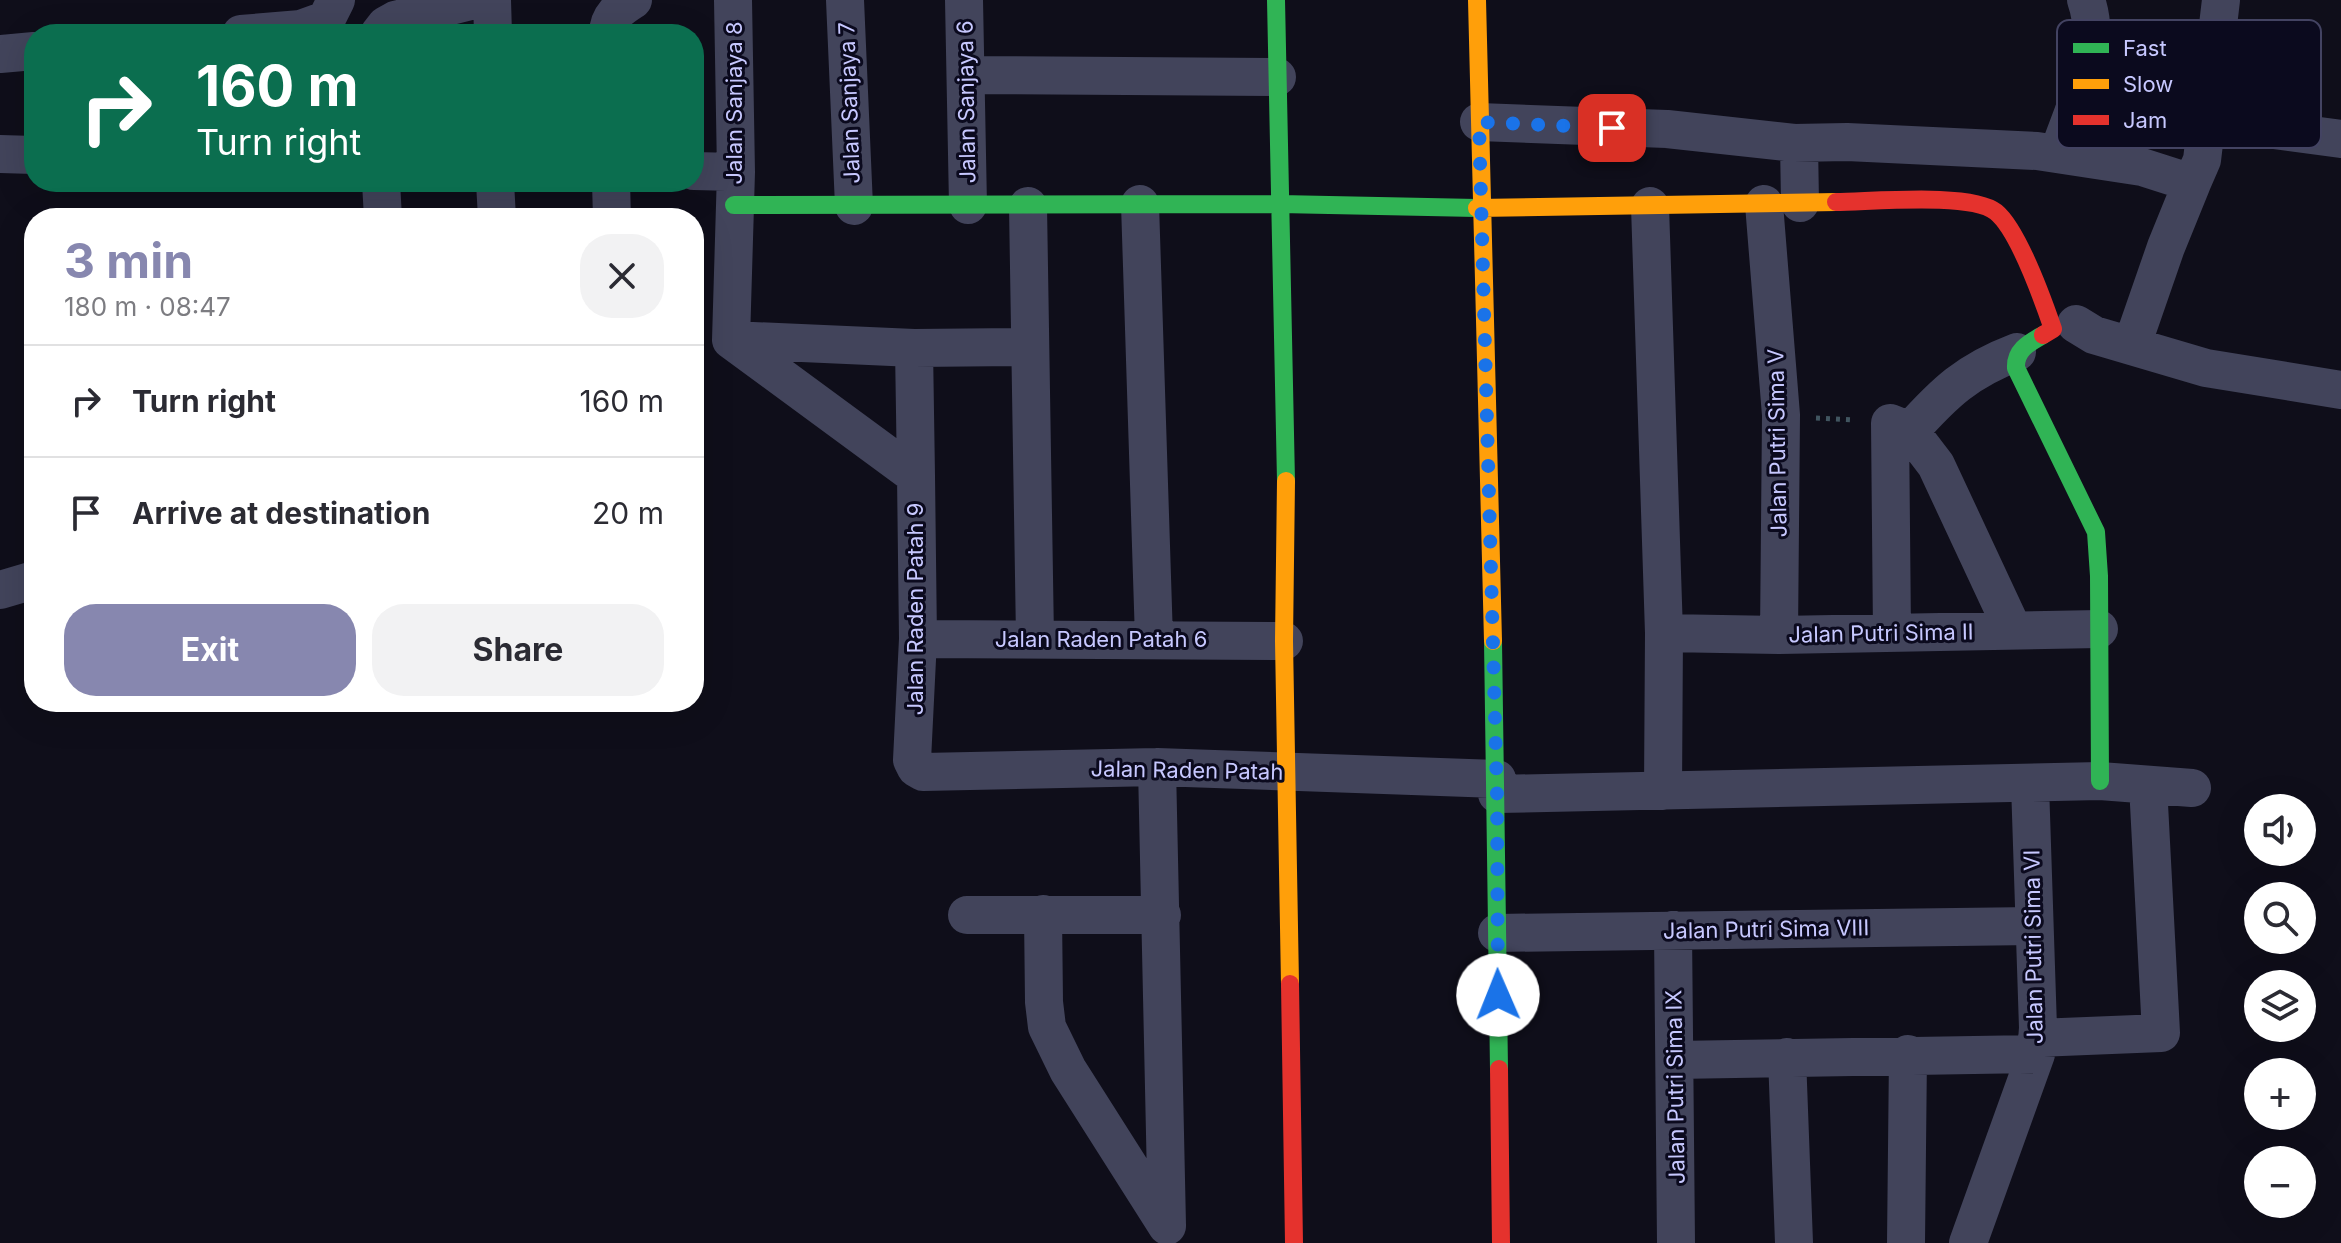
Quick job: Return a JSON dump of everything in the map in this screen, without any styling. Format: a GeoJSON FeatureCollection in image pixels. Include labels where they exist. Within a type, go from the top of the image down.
{"type":"FeatureCollection","features":[{"type":"Feature","properties":{"kind":"street"},"geometry":{"type":"LineString","coordinates":[[315,24],[326,20],[336,0]]}},
{"type":"Feature","properties":{"kind":"street"},"geometry":{"type":"LineString","coordinates":[[388,24],[474,0]]}},
{"type":"Feature","properties":{"kind":"street"},"geometry":{"type":"LineString","coordinates":[[492,0],[493,24]]}},
{"type":"Feature","properties":{"kind":"street"},"geometry":{"type":"LineString","coordinates":[[608,24],[612,16],[633,0]]}},
{"type":"Feature","properties":{"kind":"street","name":"Jalan Sanjaya 8"},"geometry":{"type":"LineString","coordinates":[[733,0],[735,188]]}},
{"type":"Feature","properties":{"kind":"street","name":"Jalan Sanjaya 7"},"geometry":{"type":"LineString","coordinates":[[845,0],[854,206]]}},
{"type":"Feature","properties":{"kind":"street","name":"Jalan Sanjaya 6"},"geometry":{"type":"LineString","coordinates":[[964,0],[968,205]]}},
{"type":"Feature","properties":{"kind":"street"},"geometry":{"type":"LineString","coordinates":[[1276,0],[1286,479],[1284,641],[1294,1243]]}},
{"type":"Feature","properties":{"kind":"street"},"geometry":{"type":"LineString","coordinates":[[1477,0],[1497,786],[1501,1243]]}},
{"type":"Feature","properties":{"kind":"street"},"geometry":{"type":"LineString","coordinates":[[2086,0],[2091,20]]}},
{"type":"Feature","properties":{"kind":"street"},"geometry":{"type":"LineString","coordinates":[[2219,20],[2221,0]]}},
{"type":"Feature","properties":{"kind":"street"},"geometry":{"type":"LineString","coordinates":[[0,54],[24,52]]}},
{"type":"Feature","properties":{"kind":"street"},"geometry":{"type":"LineString","coordinates":[[966,75],[1277,77]]}},
{"type":"Feature","properties":{"kind":"street"},"geometry":{"type":"LineString","coordinates":[[1479,122],[1667,129],[1799,143],[1921,145],[2058,154],[2142,167],[2192,183]]}},
{"type":"Feature","properties":{"kind":"street"},"geometry":{"type":"LineString","coordinates":[[2321,136],[2341,139]]}},
{"type":"Feature","properties":{"kind":"street","name":"Jalan Putri Sima V"},"geometry":{"type":"LineString","coordinates":[[1779,635],[1782,203],[1799,143]]}},
{"type":"Feature","properties":{"kind":"street"},"geometry":{"type":"LineString","coordinates":[[2058,154],[2060,148]]}},
{"type":"Feature","properties":{"kind":"street"},"geometry":{"type":"LineString","coordinates":[[2132,345],[2166,247],[2202,160],[2204,148]]}},
{"type":"Feature","properties":{"kind":"street"},"geometry":{"type":"LineString","coordinates":[[0,154],[24,155]]}},
{"type":"Feature","properties":{"kind":"street"},"geometry":{"type":"LineString","coordinates":[[704,175],[735,188],[854,206],[1650,206],[1969,202],[1994,209],[2006,222],[2044,300],[2053,329],[2017,352],[1962,379],[1900,427]]}},
{"type":"Feature","properties":{"kind":"street"},"geometry":{"type":"LineString","coordinates":[[735,188],[731,340],[914,348],[1029,347]]}},
{"type":"Feature","properties":{"kind":"street"},"geometry":{"type":"LineString","coordinates":[[1140,204],[1154,639]]}},
{"type":"Feature","properties":{"kind":"street"},"geometry":{"type":"LineString","coordinates":[[1028,206],[1035,638]]}},
{"type":"Feature","properties":{"kind":"street"},"geometry":{"type":"LineString","coordinates":[[1650,206],[1664,633],[1663,791]]}},
{"type":"Feature","properties":{"kind":"street"},"geometry":{"type":"LineString","coordinates":[[2076,324],[2094,335],[2206,368],[2341,390]]}},
{"type":"Feature","properties":{"kind":"street","name":"Jalan Raden Patah 9"},"geometry":{"type":"LineString","coordinates":[[731,340],[916,476],[918,639],[912,760],[916,768]]}},
{"type":"Feature","properties":{"kind":"street"},"geometry":{"type":"LineString","coordinates":[[914,348],[916,476]]}},
{"type":"Feature","properties":{"kind":"street"},"geometry":{"type":"LineString","coordinates":[[2017,352],[2014,360],[2016,368],[2096,532],[2100,781]]}},
{"type":"Feature","properties":{"kind":"street"},"geometry":{"type":"LineString","coordinates":[[1900,427],[1936,465],[2013,630]]}},
{"type":"Feature","properties":{"kind":"street"},"geometry":{"type":"LineString","coordinates":[[1892,633],[1900,427]]}},
{"type":"Feature","properties":{"kind":"street"},"geometry":{"type":"LineString","coordinates":[[0,590],[24,583]]}},
{"type":"Feature","properties":{"kind":"street","name":"Jalan Putri Sima II"},"geometry":{"type":"LineString","coordinates":[[1664,633],[1779,635],[2099,629]]}},
{"type":"Feature","properties":{"kind":"street","name":"Jalan Raden Patah 6"},"geometry":{"type":"LineString","coordinates":[[918,639],[1284,641]]}},
{"type":"Feature","properties":{"kind":"street"},"geometry":{"type":"LineString","coordinates":[[1157,767],[1170,1234]]}},
{"type":"Feature","properties":{"kind":"street","name":"Jalan Raden Patah"},"geometry":{"type":"LineString","coordinates":[[916,768],[923,772],[1157,767],[1288,771],[1459,778],[1497,786],[1663,791],[2100,781],[2192,788]]}},
{"type":"Feature","properties":{"kind":"street","name":"Jalan Putri Sima VI"},"geometry":{"type":"LineString","coordinates":[[1968,1243],[2036,1046],[2030,784]]}},
{"type":"Feature","properties":{"kind":"street"},"geometry":{"type":"LineString","coordinates":[[1675,1060],[1908,1054],[2036,1046],[2161,1033],[2148,785]]}},
{"type":"Feature","properties":{"kind":"street"},"geometry":{"type":"LineString","coordinates":[[1043,914],[1047,1027],[1068,1070],[1170,1234]]}},
{"type":"Feature","properties":{"kind":"street"},"geometry":{"type":"LineString","coordinates":[[967,915],[1162,915]]}},
{"type":"Feature","properties":{"kind":"street","name":"Jalan Putri Sima VIII"},"geometry":{"type":"LineString","coordinates":[[1497,933],[2034,926]]}},
{"type":"Feature","properties":{"kind":"street","name":"Jalan Putri Sima IX"},"geometry":{"type":"LineString","coordinates":[[1673,930],[1676,1243]]}},
{"type":"Feature","properties":{"kind":"street"},"geometry":{"type":"LineString","coordinates":[[1906,1243],[1908,1054]]}},
{"type":"Feature","properties":{"kind":"street"},"geometry":{"type":"LineString","coordinates":[[1787,1057],[1794,1243]]}},
{"type":"Feature","properties":{"kind":"path"},"geometry":{"type":"LineString","coordinates":[[1781,415],[1900,427]]}},
{"type":"Feature","properties":{"kind":"traffic: fast"},"geometry":{"type":"LineString","coordinates":[[1276,0],[1286,481]]}},
{"type":"Feature","properties":{"kind":"traffic: fast"},"geometry":{"type":"LineString","coordinates":[[734,205],[1280,204],[1477,208]]}},
{"type":"Feature","properties":{"kind":"traffic: fast"},"geometry":{"type":"LineString","coordinates":[[2043,335],[2020,352],[2016,368],[2096,532],[2100,781]]}},
{"type":"Feature","properties":{"kind":"traffic: fast"},"geometry":{"type":"LineString","coordinates":[[1493,641],[1499,1069]]}},
{"type":"Feature","properties":{"kind":"traffic: slow"},"geometry":{"type":"LineString","coordinates":[[1477,0],[1493,641]]}},
{"type":"Feature","properties":{"kind":"traffic: slow"},"geometry":{"type":"LineString","coordinates":[[1477,208],[1836,202]]}},
{"type":"Feature","properties":{"kind":"traffic: slow"},"geometry":{"type":"LineString","coordinates":[[1286,481],[1284,641],[1290,984]]}},
{"type":"Feature","properties":{"kind":"traffic: jam"},"geometry":{"type":"LineString","coordinates":[[1836,202],[1943,200],[1983,206],[1996,212],[2021,249],[2043,301],[2053,329],[2043,335]]}},
{"type":"Feature","properties":{"kind":"traffic: jam"},"geometry":{"type":"LineString","coordinates":[[1290,984],[1294,1243]]}},
{"type":"Feature","properties":{"kind":"traffic: jam"},"geometry":{"type":"LineString","coordinates":[[1499,1069],[1501,1243]]}},
{"type":"Feature","properties":{"kind":"route"},"geometry":{"type":"LineString","coordinates":[[1498,995],[1497,794],[1479,122],[1612,128]]}}]}
